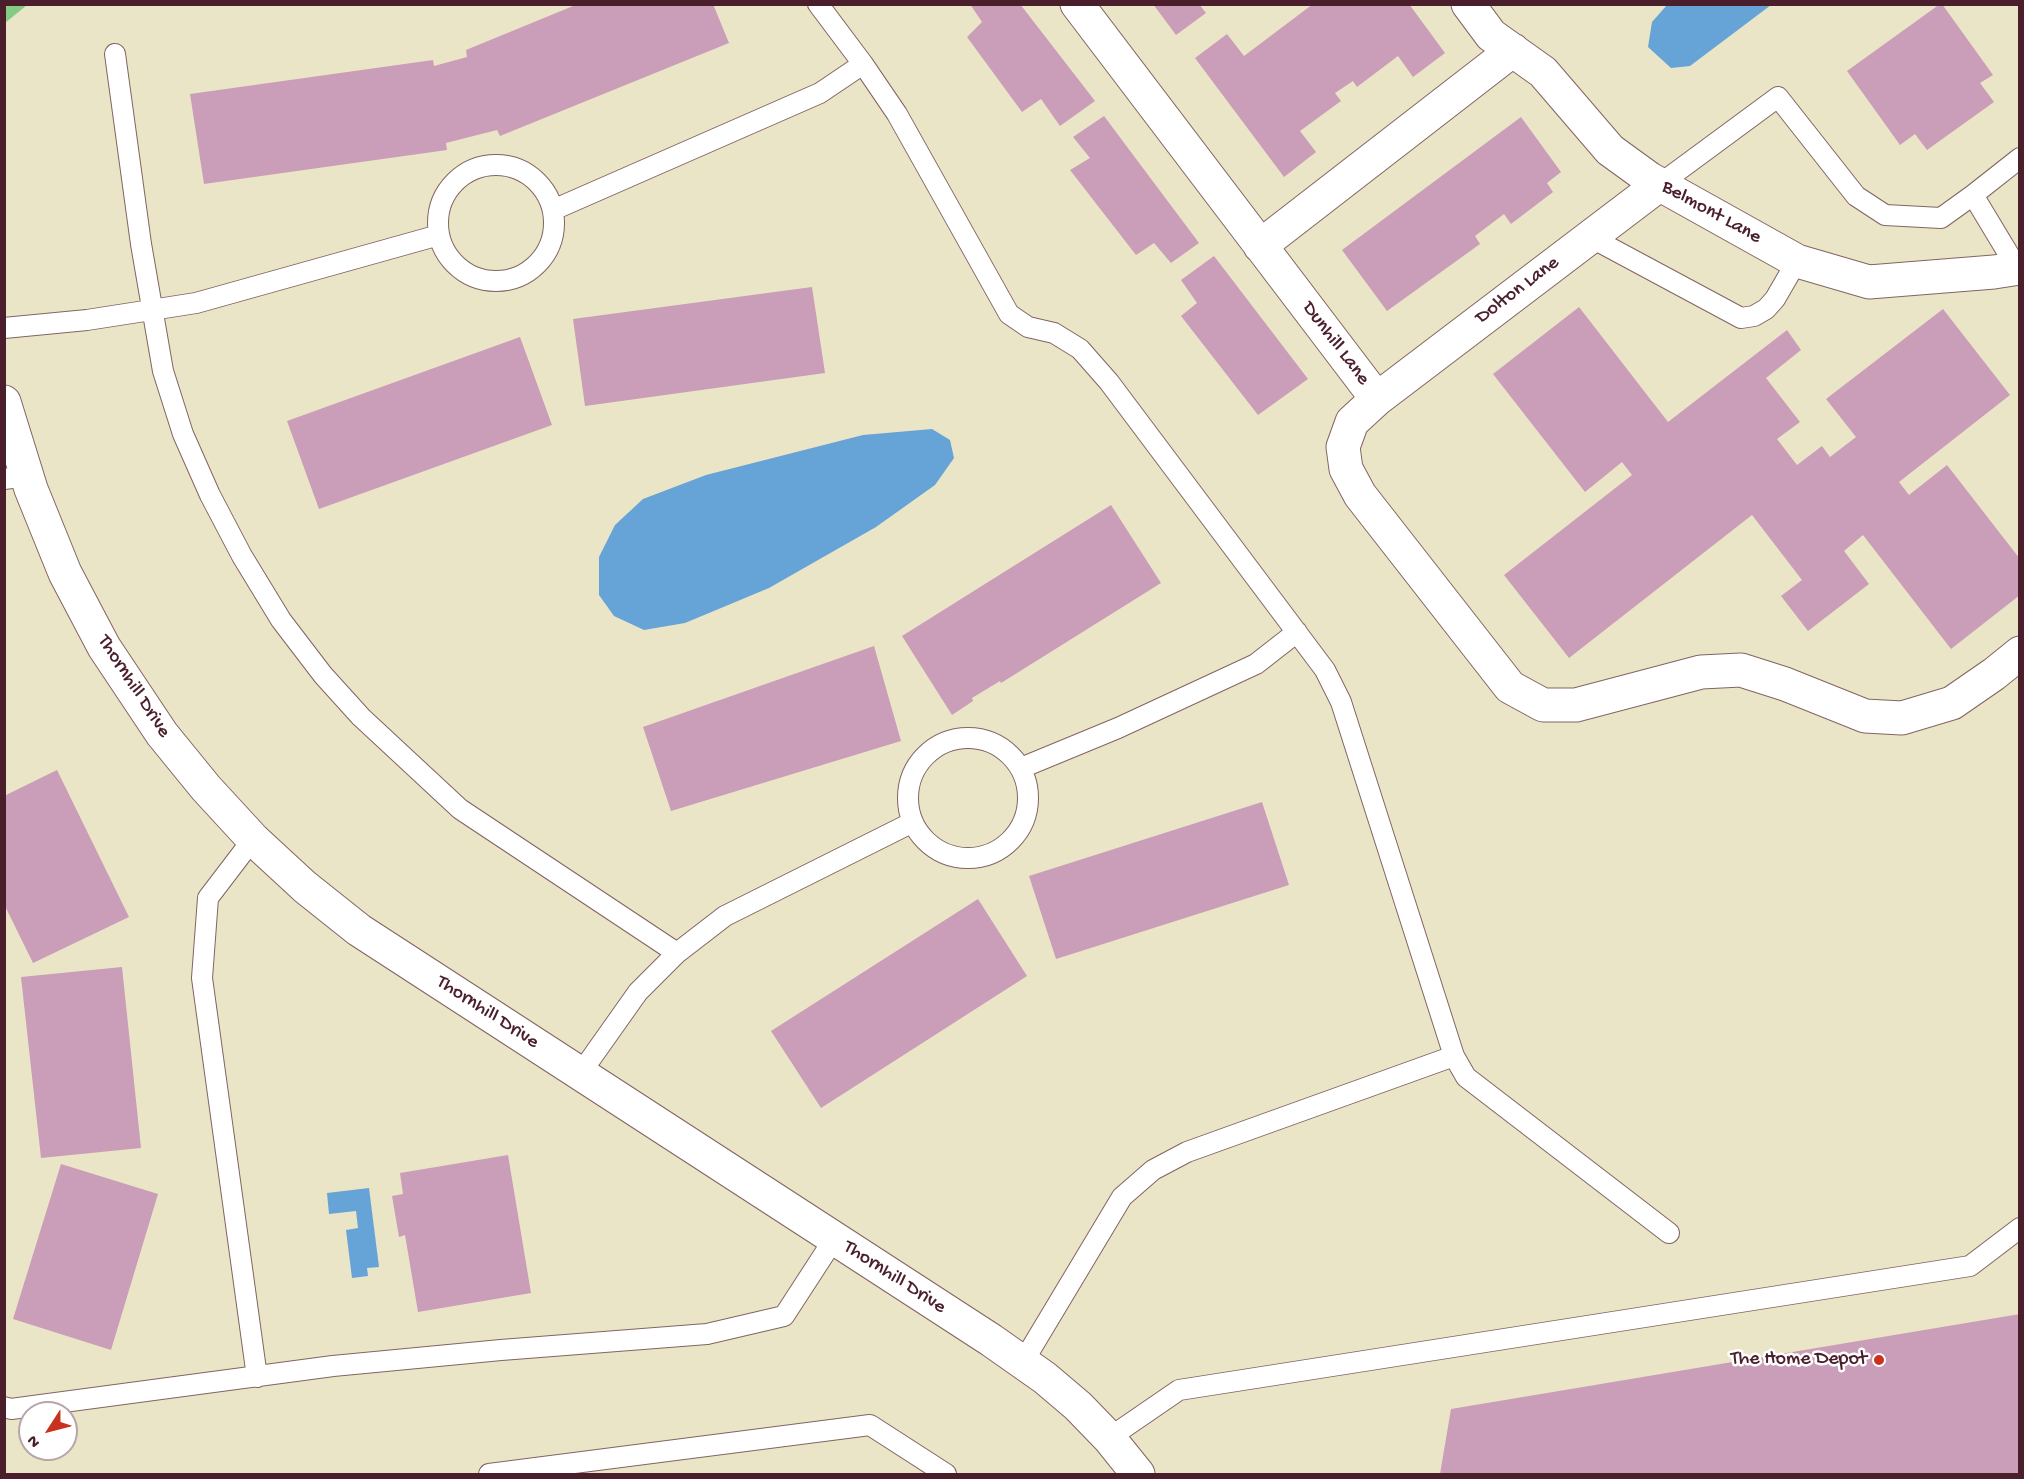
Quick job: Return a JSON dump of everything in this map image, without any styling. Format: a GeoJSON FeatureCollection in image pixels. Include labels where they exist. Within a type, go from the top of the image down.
{"type":"FeatureCollection","features":[{"type":"Feature","properties":{"kind":"street","name":"Dunhill Lane"},"geometry":{"type":"LineString","coordinates":[[1077,4],[1377,399],[1352,422],[1343,447],[1346,469],[1360,495],[1510,687],[1543,705],[1576,705],[1701,672],[1741,670],[1785,684],[1865,716],[1902,718],[1952,703],[1994,674],[2019,653]]}},
{"type":"Feature","properties":{"kind":"street","name":"Belmont Lane"},"geometry":{"type":"LineString","coordinates":[[1468,4],[1491,35],[1543,72],[1610,150],[1660,184],[1797,261],[1869,282],[2018,268]]}},
{"type":"Feature","properties":{"kind":"street"},"geometry":{"type":"LineString","coordinates":[[1260,246],[1513,50]]}},
{"type":"Feature","properties":{"kind":"street","name":"Dolton Lane"},"geometry":{"type":"LineString","coordinates":[[1377,399],[1660,184]]}},
{"type":"Feature","properties":{"kind":"street","name":"Thornhill Drive"},"geometry":{"type":"LineString","coordinates":[[4,402],[16,477],[104,647],[162,734],[253,840],[305,887],[359,930],[1023,1362],[1078,1406],[1109,1438],[1138,1474]]}},
{"type":"Feature","properties":{"kind":"lane"},"geometry":{"type":"LineString","coordinates":[[818,4],[864,64],[897,114],[1009,314],[1028,327],[1053,333],[1080,349],[1109,382],[1325,670],[1341,702],[1454,1056],[1466,1077],[1669,1233]]}},
{"type":"Feature","properties":{"kind":"lane"},"geometry":{"type":"LineString","coordinates":[[115,54],[152,311],[163,371],[183,434],[210,495],[242,556],[281,620],[323,675],[361,717],[460,808],[676,953]]}},
{"type":"Feature","properties":{"kind":"lane"},"geometry":{"type":"LineString","coordinates":[[553,210],[820,93],[864,64]]}},
{"type":"Feature","properties":{"kind":"lane"},"geometry":{"type":"LineString","coordinates":[[1660,184],[1778,97],[1856,196],[1885,215],[1941,218],[2019,158]]}},
{"type":"Feature","properties":{"kind":"lane"},"geometry":{"type":"LineString","coordinates":[[493,165],[514,167],[531,177],[545,191],[553,210],[554,231],[549,250],[536,267],[519,278],[498,282],[478,279],[460,270],[446,255],[439,235],[438,215],[444,196],[457,180],[474,169],[493,165]]}},
{"type":"Feature","properties":{"kind":"lane"},"geometry":{"type":"LineString","coordinates":[[1973,195],[2018,268]]}},
{"type":"Feature","properties":{"kind":"lane"},"geometry":{"type":"LineString","coordinates":[[4,328],[87,320],[196,303],[439,235]]}},
{"type":"Feature","properties":{"kind":"lane"},"geometry":{"type":"LineString","coordinates":[[1590,237],[1741,318],[1754,316],[1766,309],[1775,299],[1797,261]]}},
{"type":"Feature","properties":{"kind":"lane"},"geometry":{"type":"LineString","coordinates":[[1021,768],[1118,728],[1256,664],[1297,632]]}},
{"type":"Feature","properties":{"kind":"lane"},"geometry":{"type":"LineString","coordinates":[[971,737],[991,742],[1008,752],[1021,768],[1028,786],[1029,806],[1023,825],[1011,841],[996,852],[977,858],[957,858],[939,851],[924,839],[913,822],[908,803],[909,783],[918,764],[932,749],[951,739],[971,737]]}},
{"type":"Feature","properties":{"kind":"lane"},"geometry":{"type":"LineString","coordinates":[[580,1074],[638,992],[676,953],[725,916],[913,822]]}},
{"type":"Feature","properties":{"kind":"lane"},"geometry":{"type":"LineString","coordinates":[[253,840],[207,898],[202,978],[257,1377]]}},
{"type":"Feature","properties":{"kind":"lane"},"geometry":{"type":"LineString","coordinates":[[1023,1362],[1122,1197],[1153,1170],[1187,1152],[1454,1056]]}},
{"type":"Feature","properties":{"kind":"lane"},"geometry":{"type":"LineString","coordinates":[[1109,1438],[1179,1390],[1970,1266],[2019,1228]]}},
{"type":"Feature","properties":{"kind":"lane"},"geometry":{"type":"LineString","coordinates":[[4,1407],[11,1409],[333,1366],[707,1334],[784,1316],[834,1239]]}},
{"type":"Feature","properties":{"kind":"lane"},"geometry":{"type":"LineString","coordinates":[[500,1474],[870,1425],[946,1474]]}},
{"type":"Feature","properties":{"kind":"green space"},"geometry":{"type":"Polygon","coordinates":[[[5,4],[27,4],[27,5],[5,23],[5,4]]]}},
{"type":"Feature","properties":{"kind":"water"},"geometry":{"type":"Polygon","coordinates":[[[1667,5],[1771,5],[1690,66],[1671,68],[1648,47],[1652,22],[1667,5]]]}},
{"type":"Feature","properties":{"kind":"water"},"geometry":{"type":"Polygon","coordinates":[[[932,429],[950,440],[954,458],[935,485],[876,527],[769,588],[685,623],[644,630],[614,616],[599,595],[599,557],[615,525],[643,499],[706,475],[863,435],[932,429]]]}},
{"type":"Feature","properties":{"kind":"water"},"geometry":{"type":"Polygon","coordinates":[[[369,1188],[379,1267],[367,1268],[368,1276],[352,1278],[346,1230],[358,1228],[356,1211],[329,1214],[327,1193],[369,1188]]]}},
{"type":"Feature","properties":{"kind":"building"},"geometry":{"type":"Polygon","coordinates":[[[578,4],[713,4],[729,43],[500,136],[497,130],[446,143],[447,150],[204,184],[190,94],[433,60],[434,66],[467,57],[466,50],[578,4]]]}},
{"type":"Feature","properties":{"kind":"building"},"geometry":{"type":"Polygon","coordinates":[[[970,4],[1020,4],[1095,101],[1060,126],[1041,99],[1022,112],[967,37],[982,22],[970,4]]]}},
{"type":"Feature","properties":{"kind":"building"},"geometry":{"type":"Polygon","coordinates":[[[1153,4],[1199,4],[1206,13],[1176,35],[1153,4]]]}},
{"type":"Feature","properties":{"kind":"building"},"geometry":{"type":"Polygon","coordinates":[[[1313,4],[1409,4],[1445,53],[1413,77],[1398,56],[1357,87],[1353,81],[1335,93],[1341,101],[1300,131],[1316,152],[1284,177],[1195,58],[1227,34],[1244,56],[1313,4]]]}},
{"type":"Feature","properties":{"kind":"building"},"geometry":{"type":"Polygon","coordinates":[[[1940,4],[1993,75],[1980,83],[1994,102],[1927,150],[1915,134],[1900,145],[1847,71],[1940,4]]]}},
{"type":"Feature","properties":{"kind":"building"},"geometry":{"type":"Polygon","coordinates":[[[1104,116],[1199,243],[1171,263],[1154,243],[1136,255],[1070,170],[1090,158],[1073,137],[1104,116]]]}},
{"type":"Feature","properties":{"kind":"building"},"geometry":{"type":"Polygon","coordinates":[[[1521,117],[1561,172],[1547,183],[1553,192],[1511,224],[1504,214],[1475,236],[1480,244],[1387,311],[1342,250],[1521,117]]]}},
{"type":"Feature","properties":{"kind":"building"},"geometry":{"type":"Polygon","coordinates":[[[1214,256],[1308,379],[1258,415],[1181,316],[1197,303],[1181,280],[1214,256]]]}},
{"type":"Feature","properties":{"kind":"building"},"geometry":{"type":"Polygon","coordinates":[[[812,287],[825,373],[585,406],[573,319],[812,287]]]}},
{"type":"Feature","properties":{"kind":"building"},"geometry":{"type":"Polygon","coordinates":[[[1579,307],[1668,422],[1787,330],[1801,350],[1766,378],[1800,422],[1777,439],[1797,465],[1822,446],[1830,457],[1856,437],[1826,399],[1943,309],[2010,395],[1899,482],[1909,495],[1947,465],[2020,559],[2020,595],[1951,649],[1863,535],[1844,551],[1869,584],[1808,631],[1781,596],[1802,580],[1752,515],[1569,658],[1504,575],[1632,475],[1622,462],[1585,492],[1493,374],[1579,307]]]}},
{"type":"Feature","properties":{"kind":"building"},"geometry":{"type":"Polygon","coordinates":[[[520,337],[552,425],[319,509],[287,421],[520,337]]]}},
{"type":"Feature","properties":{"kind":"building"},"geometry":{"type":"Polygon","coordinates":[[[1111,505],[1161,583],[1001,683],[1000,681],[972,698],[973,701],[952,715],[902,636],[1111,505]]]}},
{"type":"Feature","properties":{"kind":"building"},"geometry":{"type":"Polygon","coordinates":[[[874,646],[901,741],[671,811],[643,727],[874,646]]]}},
{"type":"Feature","properties":{"kind":"building"},"geometry":{"type":"Polygon","coordinates":[[[57,770],[129,917],[33,963],[4,904],[4,796],[57,770]]]}},
{"type":"Feature","properties":{"kind":"building"},"geometry":{"type":"Polygon","coordinates":[[[1262,802],[1289,885],[1056,959],[1029,876],[1262,802]]]}},
{"type":"Feature","properties":{"kind":"building"},"geometry":{"type":"Polygon","coordinates":[[[978,899],[1027,976],[821,1108],[771,1031],[978,899]]]}},
{"type":"Feature","properties":{"kind":"building"},"geometry":{"type":"Polygon","coordinates":[[[122,967],[141,1148],[41,1158],[21,977],[122,967]]]}},
{"type":"Feature","properties":{"kind":"building"},"geometry":{"type":"Polygon","coordinates":[[[508,1155],[531,1293],[418,1312],[405,1235],[399,1237],[392,1196],[403,1194],[400,1173],[508,1155]]]}},
{"type":"Feature","properties":{"kind":"building"},"geometry":{"type":"Polygon","coordinates":[[[61,1164],[158,1194],[111,1350],[13,1319],[61,1164]]]}},
{"type":"Feature","properties":{"kind":"building","name":"The Home Depot"},"geometry":{"type":"Polygon","coordinates":[[[2020,1314],[2020,1474],[1440,1474],[1451,1409],[2020,1314]]]}},
{"type":"Feature","properties":{"kind":"place","name":"The Home Depot"},"geometry":{"type":"Point","coordinates":[1879,1360]}}]}
